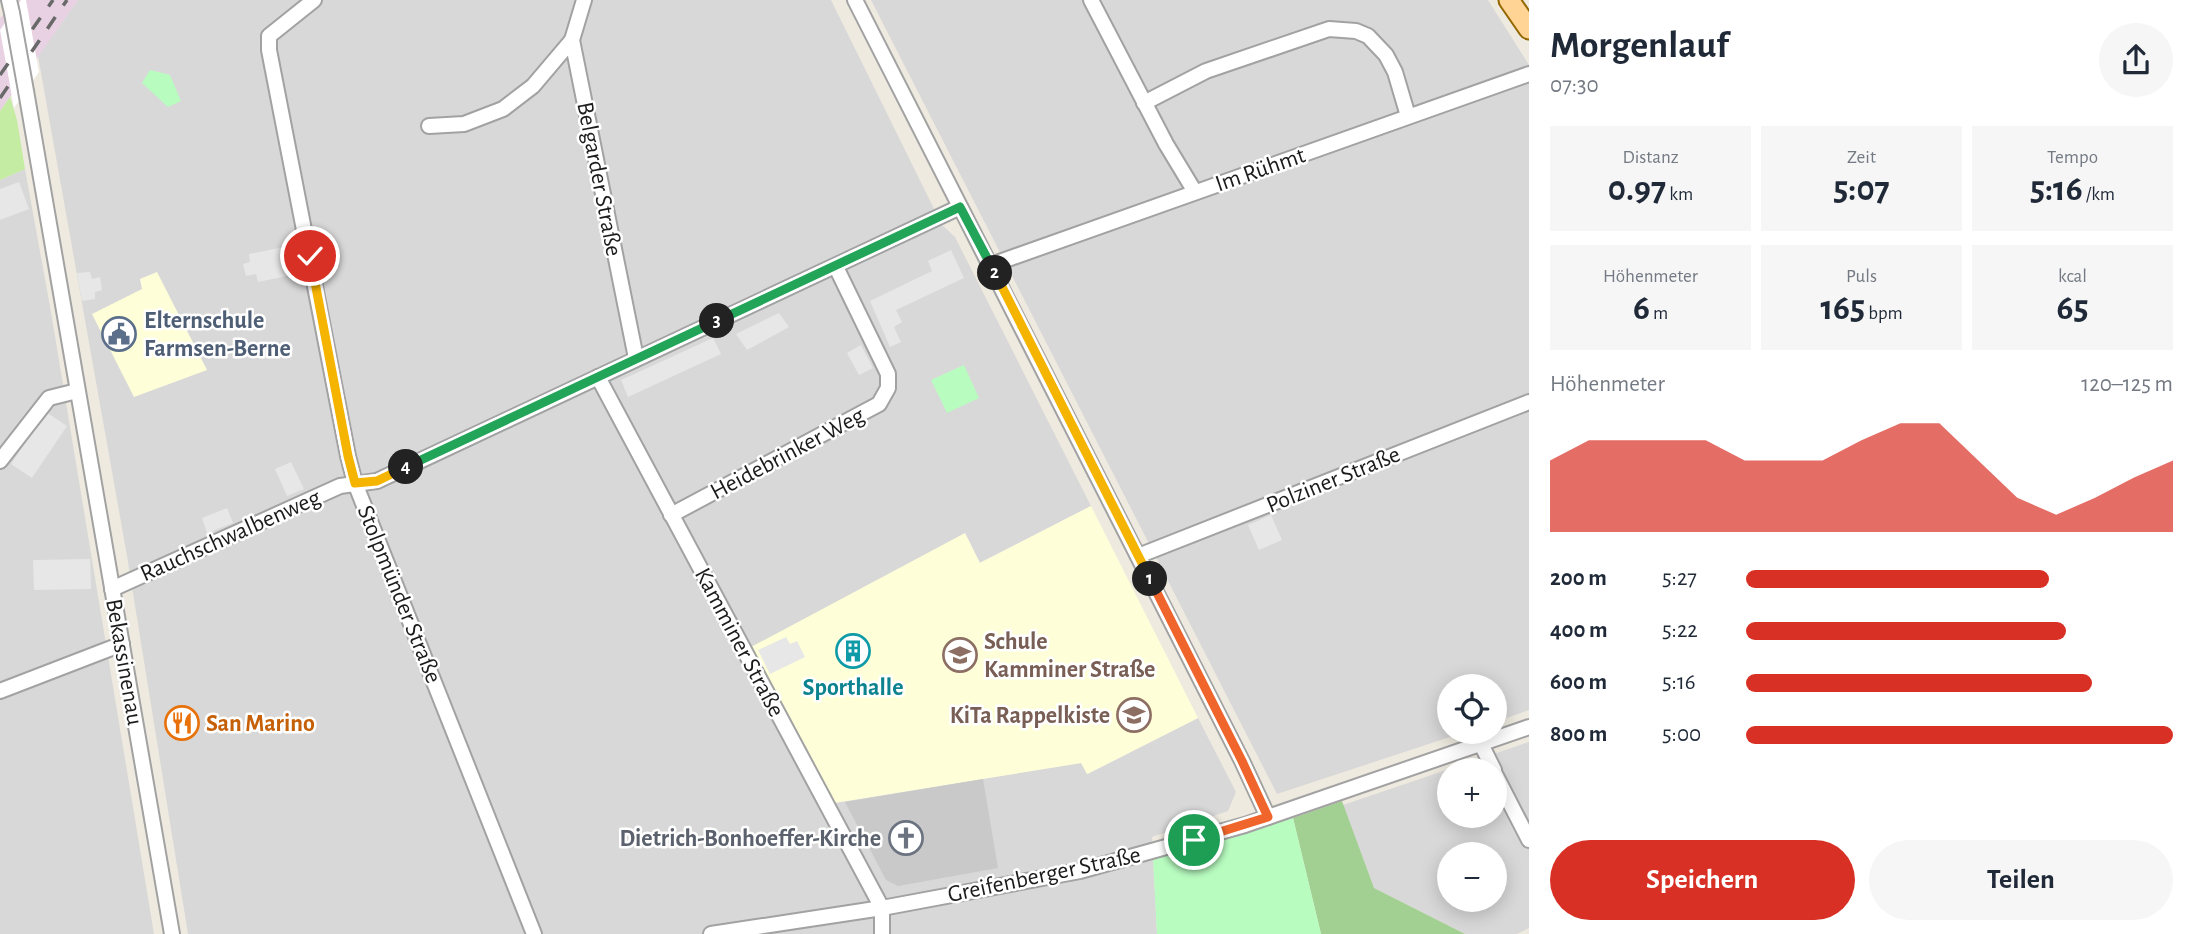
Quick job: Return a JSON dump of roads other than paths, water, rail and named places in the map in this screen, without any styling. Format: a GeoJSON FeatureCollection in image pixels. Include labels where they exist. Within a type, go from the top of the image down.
{"type":"FeatureCollection","features":[{"type":"Feature","properties":{"kind":"main road"},"geometry":{"type":"LineString","coordinates":[[1509,0],[1529,29]]}},
{"type":"Feature","properties":{"kind":"street","name":"Stolpmünder Straße"},"geometry":{"type":"LineString","coordinates":[[314,0],[270,36],[269,50],[348,456],[355,483],[534,934]]}},
{"type":"Feature","properties":{"kind":"street","name":"Belgarder Straße"},"geometry":{"type":"LineString","coordinates":[[584,0],[572,40],[636,358]]}},
{"type":"Feature","properties":{"kind":"street"},"geometry":{"type":"LineString","coordinates":[[855,0],[1268,817]]}},
{"type":"Feature","properties":{"kind":"street"},"geometry":{"type":"LineString","coordinates":[[1091,0],[1144,103],[1195,192]]}},
{"type":"Feature","properties":{"kind":"street","name":"Bekassinenau"},"geometry":{"type":"LineString","coordinates":[[11,7],[172,934]]}},
{"type":"Feature","properties":{"kind":"street"},"geometry":{"type":"LineString","coordinates":[[1144,103],[1206,71],[1329,30],[1356,31],[1368,36],[1386,55],[1395,72],[1408,116]]}},
{"type":"Feature","properties":{"kind":"street"},"geometry":{"type":"LineString","coordinates":[[429,126],[464,124],[503,108],[533,86],[572,40]]}},
{"type":"Feature","properties":{"kind":"street","name":"Im Rühmt"},"geometry":{"type":"LineString","coordinates":[[991,265],[1529,74]]}},
{"type":"Feature","properties":{"kind":"street","name":"Rauchschwalbenweg"},"geometry":{"type":"LineString","coordinates":[[112,589],[340,486],[377,481],[960,207]]}},
{"type":"Feature","properties":{"kind":"street","name":"Heidebrinker Weg"},"geometry":{"type":"LineString","coordinates":[[671,515],[879,404],[888,388],[888,374],[836,267]]}},
{"type":"Feature","properties":{"kind":"street","name":"Kamminer Straße"},"geometry":{"type":"LineString","coordinates":[[598,377],[882,908]]}},
{"type":"Feature","properties":{"kind":"street"},"geometry":{"type":"LineString","coordinates":[[0,461],[49,398],[77,391]]}},
{"type":"Feature","properties":{"kind":"street","name":"Polziner Straße"},"geometry":{"type":"LineString","coordinates":[[1138,556],[1529,401]]}},
{"type":"Feature","properties":{"kind":"street"},"geometry":{"type":"LineString","coordinates":[[0,691],[122,644]]}},
{"type":"Feature","properties":{"kind":"street","name":"Greifenberger Straße"},"geometry":{"type":"LineString","coordinates":[[1507,735],[1529,727]]}},
{"type":"Feature","properties":{"kind":"street"},"geometry":{"type":"LineString","coordinates":[[1481,744],[1488,758]]}},
{"type":"Feature","properties":{"kind":"street","name":"Greifenberger Straße"},"geometry":{"type":"LineString","coordinates":[[711,934],[882,908],[1080,872],[1268,817],[1481,744]]}},
{"type":"Feature","properties":{"kind":"street"},"geometry":{"type":"LineString","coordinates":[[1507,797],[1529,840]]}},
{"type":"Feature","properties":{"kind":"street"},"geometry":{"type":"LineString","coordinates":[[882,908],[882,934]]}},
{"type":"Feature","properties":{"kind":"railway"},"geometry":{"type":"LineString","coordinates":[[0,75],[53,0]]}},
{"type":"Feature","properties":{"kind":"railway"},"geometry":{"type":"LineString","coordinates":[[0,98],[67,0]]}},
{"type":"Feature","properties":{"kind":"place","name":"Elternschule Farmsen-Berne"},"geometry":{"type":"Point","coordinates":[119,334]}},
{"type":"Feature","properties":{"kind":"place","name":"Sporthalle"},"geometry":{"type":"Point","coordinates":[853,651]}},
{"type":"Feature","properties":{"kind":"place","name":"Schule Kamminer Straße"},"geometry":{"type":"Point","coordinates":[960,655]}},
{"type":"Feature","properties":{"kind":"place","name":"KiTa Rappelkiste"},"geometry":{"type":"Point","coordinates":[1134,715]}},
{"type":"Feature","properties":{"kind":"place","name":"San Marino"},"geometry":{"type":"Point","coordinates":[182,723]}},
{"type":"Feature","properties":{"kind":"place","name":"Dietrich-Bonhoeffer-Kirche"},"geometry":{"type":"Point","coordinates":[906,838]}}]}
